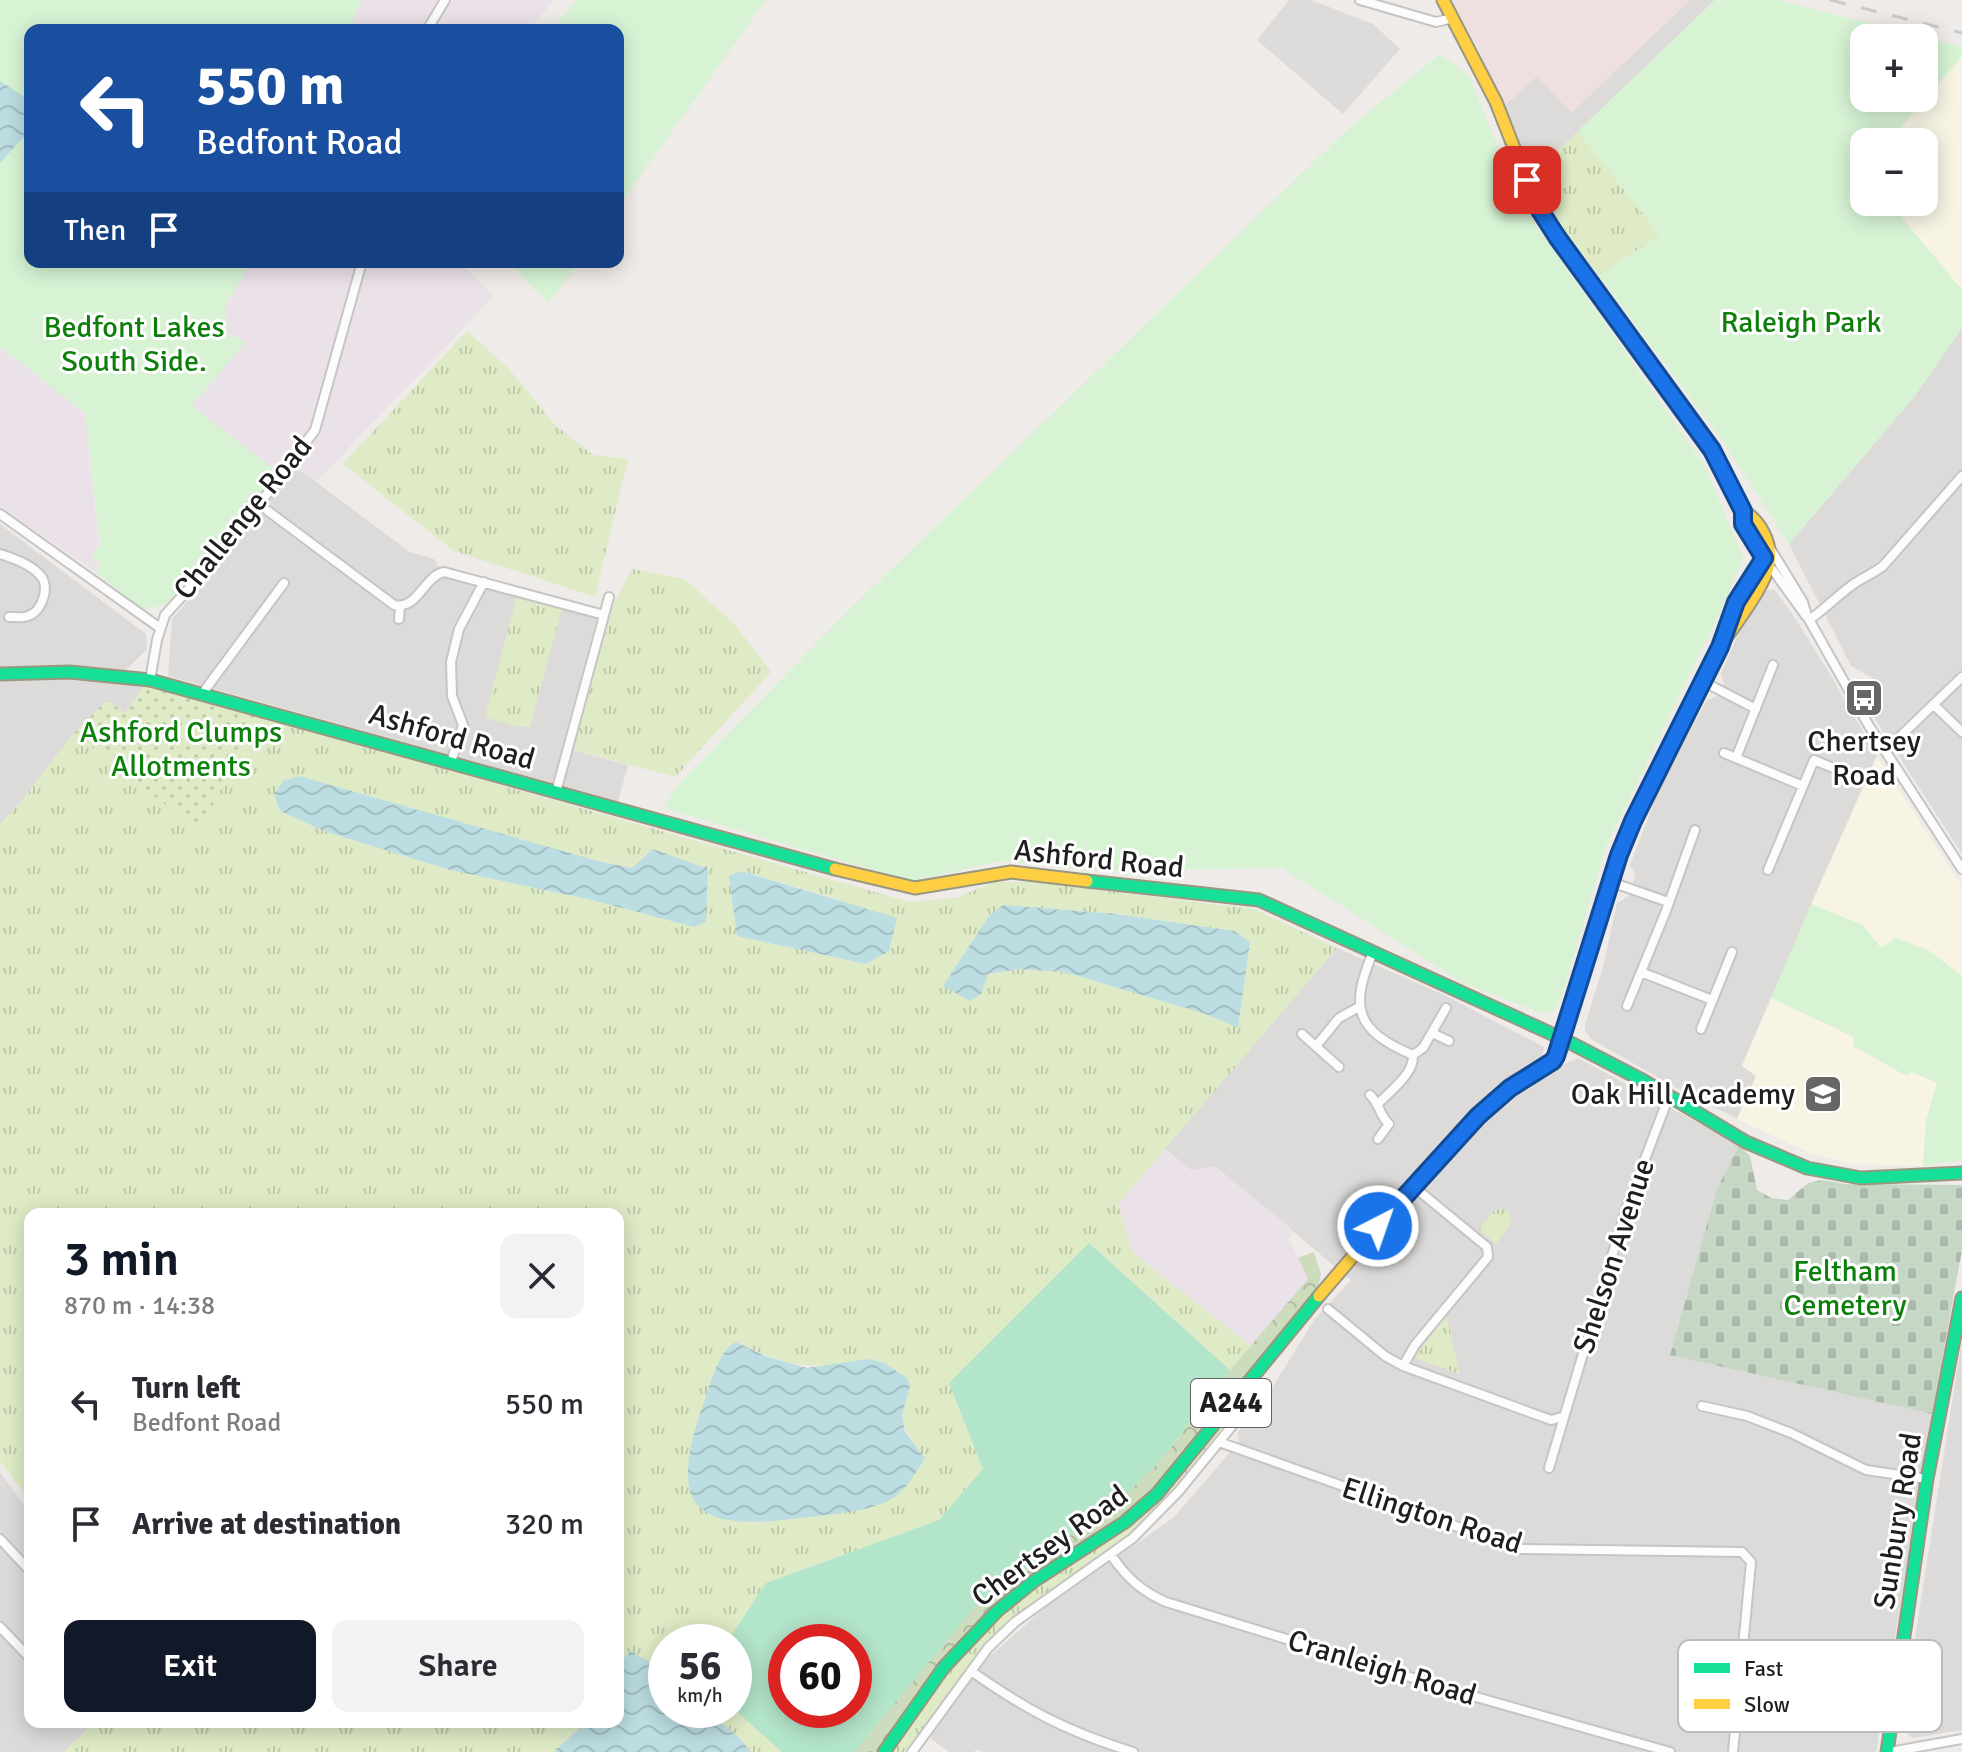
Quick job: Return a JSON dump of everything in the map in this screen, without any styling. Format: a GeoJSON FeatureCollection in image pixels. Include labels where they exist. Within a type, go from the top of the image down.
{"type":"FeatureCollection","features":[{"type":"Feature","properties":{"kind":"main road"},"geometry":{"type":"LineString","coordinates":[[1443,0],[1496,102],[1536,204],[1712,450],[1743,511],[1743,524],[1770,558]]}},
{"type":"Feature","properties":{"kind":"main road","name":"Chertsey Road"},"geometry":{"type":"LineString","coordinates":[[884,1752],[958,1648],[1015,1595],[1144,1507],[1169,1481],[1248,1381],[1413,1186],[1495,1099],[1553,1061],[1563,1039],[1611,882],[1641,801],[1720,647],[1736,602],[1770,558]]}},
{"type":"Feature","properties":{"kind":"main road","name":"Ashford Road"},"geometry":{"type":"LineString","coordinates":[[0,674],[70,672],[150,680],[915,890],[1011,872],[1259,900],[1618,1066],[1753,1145],[1789,1162],[1847,1177],[1962,1173]]}},
{"type":"Feature","properties":{"kind":"main road","name":"Sunbury Road"},"geometry":{"type":"LineString","coordinates":[[1905,1640],[1927,1479],[1962,1298]]}},
{"type":"Feature","properties":{"kind":"main road","name":"Sunbury Road"},"geometry":{"type":"LineString","coordinates":[[1889,1752],[1892,1732]]}},
{"type":"Feature","properties":{"kind":"street"},"geometry":{"type":"LineString","coordinates":[[431,24],[445,0]]}},
{"type":"Feature","properties":{"kind":"street"},"geometry":{"type":"LineString","coordinates":[[1360,0],[1436,22],[1453,18]]}},
{"type":"Feature","properties":{"kind":"street","name":"Challenge Road"},"geometry":{"type":"LineString","coordinates":[[150,680],[165,615],[231,542],[315,430],[360,268]]}},
{"type":"Feature","properties":{"kind":"street"},"geometry":{"type":"LineString","coordinates":[[1808,618],[1883,566],[1962,476]]}},
{"type":"Feature","properties":{"kind":"street"},"geometry":{"type":"LineString","coordinates":[[268,511],[375,592],[400,606]]}},
{"type":"Feature","properties":{"kind":"street"},"geometry":{"type":"LineString","coordinates":[[0,514],[160,628]]}},
{"type":"Feature","properties":{"kind":"street"},"geometry":{"type":"LineString","coordinates":[[0,554],[40,574],[46,585],[44,598],[35,612],[27,617],[9,617]]}},
{"type":"Feature","properties":{"kind":"street"},"geometry":{"type":"LineString","coordinates":[[1770,558],[1885,751],[1962,869]]}},
{"type":"Feature","properties":{"kind":"street"},"geometry":{"type":"LineString","coordinates":[[400,606],[413,600],[438,573],[484,582],[604,615]]}},
{"type":"Feature","properties":{"kind":"street"},"geometry":{"type":"LineString","coordinates":[[451,762],[463,725],[452,696],[451,662],[459,629],[484,582]]}},
{"type":"Feature","properties":{"kind":"street"},"geometry":{"type":"LineString","coordinates":[[202,694],[284,583]]}},
{"type":"Feature","properties":{"kind":"street"},"geometry":{"type":"LineString","coordinates":[[556,792],[609,597]]}},
{"type":"Feature","properties":{"kind":"street"},"geometry":{"type":"LineString","coordinates":[[399,619],[400,606]]}},
{"type":"Feature","properties":{"kind":"street"},"geometry":{"type":"LineString","coordinates":[[1736,758],[1773,665]]}},
{"type":"Feature","properties":{"kind":"street"},"geometry":{"type":"LineString","coordinates":[[1885,751],[1962,677]]}},
{"type":"Feature","properties":{"kind":"street"},"geometry":{"type":"LineString","coordinates":[[1702,681],[1756,709]]}},
{"type":"Feature","properties":{"kind":"street"},"geometry":{"type":"LineString","coordinates":[[1934,705],[1962,732]]}},
{"type":"Feature","properties":{"kind":"street"},"geometry":{"type":"LineString","coordinates":[[1724,753],[1803,786]]}},
{"type":"Feature","properties":{"kind":"street"},"geometry":{"type":"LineString","coordinates":[[1768,870],[1814,760],[1843,772]]}},
{"type":"Feature","properties":{"kind":"street"},"geometry":{"type":"LineString","coordinates":[[1627,1006],[1695,830]]}},
{"type":"Feature","properties":{"kind":"street"},"geometry":{"type":"LineString","coordinates":[[1611,882],[1668,902]]}},
{"type":"Feature","properties":{"kind":"street"},"geometry":{"type":"LineString","coordinates":[[1373,952],[1361,981],[1359,1007],[1363,1018],[1389,1042],[1413,1055]]}},
{"type":"Feature","properties":{"kind":"street"},"geometry":{"type":"LineString","coordinates":[[1701,1029],[1732,952]]}},
{"type":"Feature","properties":{"kind":"street"},"geometry":{"type":"LineString","coordinates":[[1641,972],[1712,1000]]}},
{"type":"Feature","properties":{"kind":"street"},"geometry":{"type":"LineString","coordinates":[[1316,1046],[1339,1018],[1359,1007]]}},
{"type":"Feature","properties":{"kind":"street"},"geometry":{"type":"LineString","coordinates":[[1413,1055],[1423,1048],[1446,1008]]}},
{"type":"Feature","properties":{"kind":"street"},"geometry":{"type":"LineString","coordinates":[[1432,1033],[1449,1041]]}},
{"type":"Feature","properties":{"kind":"street"},"geometry":{"type":"LineString","coordinates":[[1302,1034],[1339,1067]]}},
{"type":"Feature","properties":{"kind":"street"},"geometry":{"type":"LineString","coordinates":[[1379,1103],[1408,1072],[1413,1064],[1413,1055]]}},
{"type":"Feature","properties":{"kind":"street"},"geometry":{"type":"LineString","coordinates":[[1370,1095],[1379,1103],[1389,1124],[1378,1139]]}},
{"type":"Feature","properties":{"kind":"street","name":"Shelson Avenue"},"geometry":{"type":"LineString","coordinates":[[1549,1468],[1626,1209],[1669,1096]]}},
{"type":"Feature","properties":{"kind":"street"},"geometry":{"type":"LineString","coordinates":[[1403,1366],[1415,1345],[1489,1252],[1487,1247],[1413,1186]]}},
{"type":"Feature","properties":{"kind":"street"},"geometry":{"type":"LineString","coordinates":[[1328,1309],[1385,1356],[1403,1366],[1551,1420],[1557,1421],[1562,1417]]}},
{"type":"Feature","properties":{"kind":"street","name":"Chertsey Road"},"geometry":{"type":"LineString","coordinates":[[912,1752],[988,1648],[1015,1622],[1133,1538],[1179,1491],[1254,1399],[1256,1388],[1248,1381]]}},
{"type":"Feature","properties":{"kind":"street"},"geometry":{"type":"LineString","coordinates":[[1702,1406],[1747,1416],[1791,1433],[1866,1470],[1927,1479]]}},
{"type":"Feature","properties":{"kind":"street","name":"Ellington Road"},"geometry":{"type":"LineString","coordinates":[[1219,1442],[1520,1549],[1735,1550],[1751,1562],[1744,1640]]}},
{"type":"Feature","properties":{"kind":"street"},"geometry":{"type":"LineString","coordinates":[[0,1539],[24,1565]]}},
{"type":"Feature","properties":{"kind":"street","name":"Cranleigh Road"},"geometry":{"type":"LineString","coordinates":[[1111,1555],[1125,1575],[1144,1592],[1166,1602],[1462,1693],[1670,1752]]}},
{"type":"Feature","properties":{"kind":"street"},"geometry":{"type":"LineString","coordinates":[[0,1627],[24,1652]]}},
{"type":"Feature","properties":{"kind":"street"},"geometry":{"type":"LineString","coordinates":[[971,1671],[1042,1718],[1083,1736],[1133,1752]]}},
{"type":"Feature","properties":{"kind":"street","name":"Ellington Road"},"geometry":{"type":"LineString","coordinates":[[1733,1752],[1735,1732]]}},
{"type":"Feature","properties":{"kind":"street"},"geometry":{"type":"LineString","coordinates":[[1889,1752],[1962,1739]]}},
{"type":"Feature","properties":{"kind":"shaded area"},"geometry":{"type":"Polygon","coordinates":[[[361,0],[554,0],[534,24],[350,24],[361,0]]]}},
{"type":"Feature","properties":{"kind":"shaded area"},"geometry":{"type":"Polygon","coordinates":[[[1289,0],[1311,0],[1373,24],[1400,49],[1343,114],[1257,40],[1289,0]]]}},
{"type":"Feature","properties":{"kind":"shaded area"},"geometry":{"type":"Polygon","coordinates":[[[1452,0],[1690,0],[1571,113],[1537,76],[1504,106],[1452,0]]]}},
{"type":"Feature","properties":{"kind":"shaded area"},"geometry":{"type":"Polygon","coordinates":[[[1690,0],[1715,0],[1532,177],[1504,106],[1537,76],[1572,112],[1690,0]]]}},
{"type":"Feature","properties":{"kind":"shaded area"},"geometry":{"type":"Polygon","coordinates":[[[1962,56],[1962,290],[1901,216],[1938,216],[1938,128],[1900,128],[1914,112],[1938,112],[1938,84],[1962,56]]]}},
{"type":"Feature","properties":{"kind":"shaded area"},"geometry":{"type":"Polygon","coordinates":[[[248,268],[465,268],[494,296],[316,482],[283,459],[276,471],[191,406],[246,341],[227,334],[226,305],[248,268]]]}},
{"type":"Feature","properties":{"kind":"shaded area"},"geometry":{"type":"Polygon","coordinates":[[[1962,328],[1962,854],[1862,699],[1877,683],[1851,666],[1789,544],[1914,397],[1962,328]]]}},
{"type":"Feature","properties":{"kind":"shaded area"},"geometry":{"type":"Polygon","coordinates":[[[0,347],[85,413],[101,565],[96,572],[0,506],[0,347]]]}},
{"type":"Feature","properties":{"kind":"shaded area"},"geometry":{"type":"Polygon","coordinates":[[[292,464],[410,552],[434,559],[443,575],[598,614],[562,747],[628,765],[618,802],[168,676],[172,619],[238,543],[292,464]]]}},
{"type":"Feature","properties":{"kind":"shaded area"},"geometry":{"type":"Polygon","coordinates":[[[0,524],[146,634],[147,649],[115,681],[107,700],[74,733],[0,824],[0,524]]]}},
{"type":"Feature","properties":{"kind":"shaded area"},"geometry":{"type":"Polygon","coordinates":[[[1768,590],[1775,590],[1791,612],[1877,756],[1742,1065],[1756,1076],[1737,1119],[1591,1039],[1585,1025],[1603,967],[1617,903],[1629,896],[1635,874],[1630,865],[1659,790],[1706,701],[1717,696],[1724,683],[1721,673],[1741,628],[1768,590]]]}},
{"type":"Feature","properties":{"kind":"shaded area"},"geometry":{"type":"Polygon","coordinates":[[[115,681],[145,684],[125,713],[107,700],[115,681]]]}},
{"type":"Feature","properties":{"kind":"shaded area"},"geometry":{"type":"Polygon","coordinates":[[[1877,756],[1962,887],[1962,976],[1928,950],[1896,938],[1881,949],[1811,904],[1877,756]]]}},
{"type":"Feature","properties":{"kind":"shaded area"},"geometry":{"type":"Polygon","coordinates":[[[1337,948],[1444,995],[1544,1047],[1538,1075],[1578,1058],[1739,1145],[1717,1190],[1671,1355],[1932,1414],[1895,1640],[1678,1640],[1678,1732],[1879,1732],[1876,1752],[983,1752],[977,1749],[974,1752],[949,1752],[930,1738],[982,1663],[1046,1607],[1173,1518],[1239,1442],[1241,1427],[1270,1391],[1314,1320],[1351,1280],[1217,1168],[1192,1171],[1164,1148],[1337,948]]]}},
{"type":"Feature","properties":{"kind":"shaded area","name":"Oak Hill Academy"},"geometry":{"type":"Polygon","coordinates":[[[1771,998],[1853,1037],[1854,1047],[1906,1076],[1911,1072],[1938,1083],[1926,1121],[1923,1166],[1852,1164],[1810,1153],[1737,1119],[1756,1076],[1742,1066],[1771,998]]]}},
{"type":"Feature","properties":{"kind":"shaded area"},"geometry":{"type":"Polygon","coordinates":[[[1164,1148],[1190,1170],[1214,1166],[1292,1229],[1289,1239],[1308,1279],[1251,1346],[1133,1253],[1118,1204],[1164,1148]]]}},
{"type":"Feature","properties":{"kind":"shaded area"},"geometry":{"type":"Polygon","coordinates":[[[1962,1339],[1962,1730],[1912,1738],[1906,1732],[1942,1732],[1942,1640],[1915,1640],[1962,1339]]]}},
{"type":"Feature","properties":{"kind":"shaded area"},"geometry":{"type":"Polygon","coordinates":[[[0,1472],[24,1505],[24,1728],[88,1728],[64,1752],[0,1752],[0,1472]]]}},
{"type":"Feature","properties":{"kind":"green space","name":"Bedfont Lakes South Side."},"geometry":{"type":"Polygon","coordinates":[[[0,0],[362,0],[352,24],[24,24],[24,268],[248,268],[226,305],[227,334],[246,341],[192,406],[275,470],[226,536],[166,604],[143,610],[96,572],[101,565],[91,556],[100,544],[85,413],[0,347],[0,0]]]}},
{"type":"Feature","properties":{"kind":"green space"},"geometry":{"type":"Polygon","coordinates":[[[577,0],[766,0],[624,199],[624,24],[556,24],[577,0]]]}},
{"type":"Feature","properties":{"kind":"green space","name":"Raleigh Park"},"geometry":{"type":"Polygon","coordinates":[[[1715,0],[1777,0],[1871,24],[1850,24],[1850,112],[1914,112],[1900,128],[1850,128],[1850,216],[1901,216],[1962,290],[1962,328],[1914,397],[1789,544],[1722,440],[1599,276],[1660,235],[1578,131],[1715,0]]]}},
{"type":"Feature","properties":{"kind":"green space","name":"Raleigh Park"},"geometry":{"type":"Polygon","coordinates":[[[1938,41],[1962,47],[1962,56],[1938,84],[1938,41]]]}},
{"type":"Feature","properties":{"kind":"green space"},"geometry":{"type":"Polygon","coordinates":[[[1440,54],[1469,76],[1520,202],[1705,466],[1743,558],[1723,606],[1606,846],[1562,996],[1553,1012],[1542,1013],[1463,983],[1282,868],[1093,871],[1001,861],[911,881],[663,808],[676,787],[847,612],[1348,129],[1440,54]]]}},
{"type":"Feature","properties":{"kind":"green space"},"geometry":{"type":"Polygon","coordinates":[[[1578,131],[1660,235],[1599,276],[1566,232],[1532,177],[1578,131]]]}},
{"type":"Feature","properties":{"kind":"green space"},"geometry":{"type":"Polygon","coordinates":[[[513,268],[575,268],[549,303],[513,268]]]}},
{"type":"Feature","properties":{"kind":"green space"},"geometry":{"type":"Polygon","coordinates":[[[467,331],[509,369],[554,424],[593,455],[628,459],[595,597],[454,551],[343,464],[467,331]]]}},
{"type":"Feature","properties":{"kind":"green space"},"geometry":{"type":"Polygon","coordinates":[[[632,569],[685,579],[735,625],[771,672],[675,777],[572,749],[610,611],[632,569]]]}},
{"type":"Feature","properties":{"kind":"green space"},"geometry":{"type":"Polygon","coordinates":[[[517,595],[562,608],[530,727],[513,726],[485,717],[517,595]]]}},
{"type":"Feature","properties":{"kind":"green space","name":"Ashford Clumps Allotments"},"geometry":{"type":"Polygon","coordinates":[[[145,684],[259,716],[199,831],[74,733],[107,700],[124,712],[145,684]]]}},
{"type":"Feature","properties":{"kind":"green space"},"geometry":{"type":"Polygon","coordinates":[[[259,716],[910,902],[959,897],[995,882],[1033,882],[1254,909],[1337,948],[1118,1204],[1133,1253],[1251,1346],[1230,1370],[1089,1243],[984,1469],[939,1520],[766,1583],[739,1624],[648,1624],[648,1661],[631,1651],[624,1659],[624,1208],[24,1208],[24,1493],[0,1461],[0,824],[74,733],[199,831],[259,716]],[[280,811],[324,831],[450,870],[588,899],[694,927],[632,868],[280,811]],[[741,871],[729,876],[737,936],[866,964],[834,898],[741,871]],[[1003,905],[988,974],[1019,969],[1064,972],[1203,1013],[1238,1027],[1250,942],[1234,931],[1116,914],[1003,905]],[[736,1342],[749,1523],[847,1512],[889,1500],[925,1458],[904,1425],[903,1409],[910,1386],[868,1359],[815,1366],[771,1357],[736,1342]]]}},
{"type":"Feature","properties":{"kind":"green space"},"geometry":{"type":"Polygon","coordinates":[[[1811,904],[1863,925],[1881,948],[1896,938],[1928,950],[1962,976],[1962,1160],[1923,1166],[1926,1121],[1937,1082],[1911,1072],[1907,1076],[1854,1046],[1853,1036],[1771,998],[1811,904]]]}},
{"type":"Feature","properties":{"kind":"green space","name":"Feltham Cemetery"},"geometry":{"type":"Polygon","coordinates":[[[1739,1145],[1750,1156],[1757,1190],[1771,1198],[1788,1200],[1808,1183],[1822,1180],[1846,1184],[1962,1185],[1962,1250],[1932,1414],[1670,1355],[1717,1189],[1739,1145]]]}},
{"type":"Feature","properties":{"kind":"green space"},"geometry":{"type":"Polygon","coordinates":[[[1494,1211],[1509,1211],[1511,1223],[1496,1244],[1479,1229],[1494,1211]]]}},
{"type":"Feature","properties":{"kind":"green space"},"geometry":{"type":"Polygon","coordinates":[[[1089,1243],[1230,1370],[1159,1462],[1124,1496],[978,1603],[854,1752],[782,1752],[752,1725],[752,1624],[739,1624],[766,1583],[939,1520],[983,1469],[949,1383],[1089,1243]]]}},
{"type":"Feature","properties":{"kind":"green space"},"geometry":{"type":"Polygon","coordinates":[[[1314,1252],[1321,1274],[1318,1289],[1141,1504],[1006,1598],[879,1752],[854,1752],[978,1603],[1124,1496],[1159,1462],[1230,1370],[1308,1279],[1298,1258],[1314,1252]]]}},
{"type":"Feature","properties":{"kind":"green space"},"geometry":{"type":"Polygon","coordinates":[[[1446,1314],[1460,1374],[1415,1358],[1446,1314]]]}},
{"type":"Feature","properties":{"kind":"green space"},"geometry":{"type":"Polygon","coordinates":[[[1248,1381],[1257,1393],[1219,1442],[1133,1538],[1001,1634],[912,1752],[884,1752],[958,1648],[1248,1381]]]}},
{"type":"Feature","properties":{"kind":"green space"},"geometry":{"type":"Polygon","coordinates":[[[752,1725],[782,1752],[750,1752],[727,1728],[752,1728],[752,1725]]]}},
{"type":"Feature","properties":{"kind":"green space"},"geometry":{"type":"Polygon","coordinates":[[[89,1728],[582,1728],[554,1752],[64,1752],[89,1728]]]}},
{"type":"Feature","properties":{"kind":"water"},"geometry":{"type":"Polygon","coordinates":[[[0,81],[24,97],[24,137],[0,163],[0,81]]]}},
{"type":"Feature","properties":{"kind":"water"},"geometry":{"type":"Polygon","coordinates":[[[299,776],[594,860],[632,868],[653,849],[708,869],[706,922],[694,927],[588,899],[450,870],[324,831],[280,811],[274,794],[283,781],[299,776]]]}},
{"type":"Feature","properties":{"kind":"water"},"geometry":{"type":"Polygon","coordinates":[[[741,871],[897,918],[889,951],[866,964],[737,936],[729,876],[741,871]]]}},
{"type":"Feature","properties":{"kind":"water"},"geometry":{"type":"Polygon","coordinates":[[[1003,905],[1116,914],[1234,931],[1250,942],[1238,1028],[1203,1013],[1064,972],[1019,969],[988,974],[981,994],[970,1001],[943,986],[989,916],[1003,905]]]}},
{"type":"Feature","properties":{"kind":"water"},"geometry":{"type":"Polygon","coordinates":[[[736,1342],[765,1356],[807,1368],[868,1359],[884,1363],[907,1378],[910,1386],[902,1415],[905,1432],[925,1458],[905,1487],[890,1500],[870,1507],[765,1522],[714,1516],[699,1506],[690,1491],[688,1469],[692,1441],[715,1370],[724,1353],[736,1342]]]}},
{"type":"Feature","properties":{"kind":"water"},"geometry":{"type":"Polygon","coordinates":[[[631,1651],[648,1661],[648,1728],[727,1728],[750,1752],[554,1752],[582,1728],[624,1728],[624,1659],[631,1651]]]}},
{"type":"Feature","properties":{"kind":"railway"},"geometry":{"type":"LineString","coordinates":[[1830,0],[1962,33]]}},
{"type":"Feature","properties":{"kind":"traffic: fast"},"geometry":{"type":"LineString","coordinates":[[1632,339],[1712,450],[1743,511],[1743,524],[1764,558],[1736,602],[1727,627]]}},
{"type":"Feature","properties":{"kind":"traffic: fast"},"geometry":{"type":"LineString","coordinates":[[0,674],[70,672],[150,680],[835,869]]}},
{"type":"Feature","properties":{"kind":"traffic: fast"},"geometry":{"type":"LineString","coordinates":[[1087,881],[1259,900],[1563,1039],[1617,863],[1641,801],[1699,688]]}},
{"type":"Feature","properties":{"kind":"traffic: fast"},"geometry":{"type":"LineString","coordinates":[[1528,1078],[1553,1061],[1563,1039],[1644,1081],[1746,1142],[1807,1168],[1861,1178],[1962,1173]]}},
{"type":"Feature","properties":{"kind":"traffic: fast"},"geometry":{"type":"LineString","coordinates":[[884,1752],[944,1667],[997,1611],[1034,1581],[1125,1522],[1157,1494],[1319,1296]]}},
{"type":"Feature","properties":{"kind":"traffic: fast"},"geometry":{"type":"LineString","coordinates":[[1903,1640],[1927,1479],[1962,1298]]}},
{"type":"Feature","properties":{"kind":"traffic: fast"},"geometry":{"type":"LineString","coordinates":[[1887,1752],[1890,1732]]}},
{"type":"Feature","properties":{"kind":"traffic: slow"},"geometry":{"type":"LineString","coordinates":[[1443,0],[1496,102],[1536,204],[1632,339]]}},
{"type":"Feature","properties":{"kind":"traffic: slow"},"geometry":{"type":"LineString","coordinates":[[1699,688],[1719,649],[1767,572],[1769,548],[1764,533],[1755,520],[1743,511]]}},
{"type":"Feature","properties":{"kind":"traffic: slow"},"geometry":{"type":"LineString","coordinates":[[835,869],[915,888],[1011,872],[1087,881]]}},
{"type":"Feature","properties":{"kind":"traffic: slow"},"geometry":{"type":"LineString","coordinates":[[1319,1296],[1413,1186],[1495,1099],[1528,1078]]}},
{"type":"Feature","properties":{"kind":"place","name":"Chertsey Road"},"geometry":{"type":"Point","coordinates":[1864,698]}},
{"type":"Feature","properties":{"kind":"place","name":"Oak Hill Academy"},"geometry":{"type":"Point","coordinates":[1823,1094]}},
{"type":"Feature","properties":{"kind":"route"},"geometry":{"type":"LineString","coordinates":[[1378,1226],[1495,1099],[1556,1056],[1619,855],[1641,801],[1720,647],[1736,602],[1764,558],[1743,524],[1743,511],[1712,450],[1557,237],[1536,204],[1527,180]]}}]}
